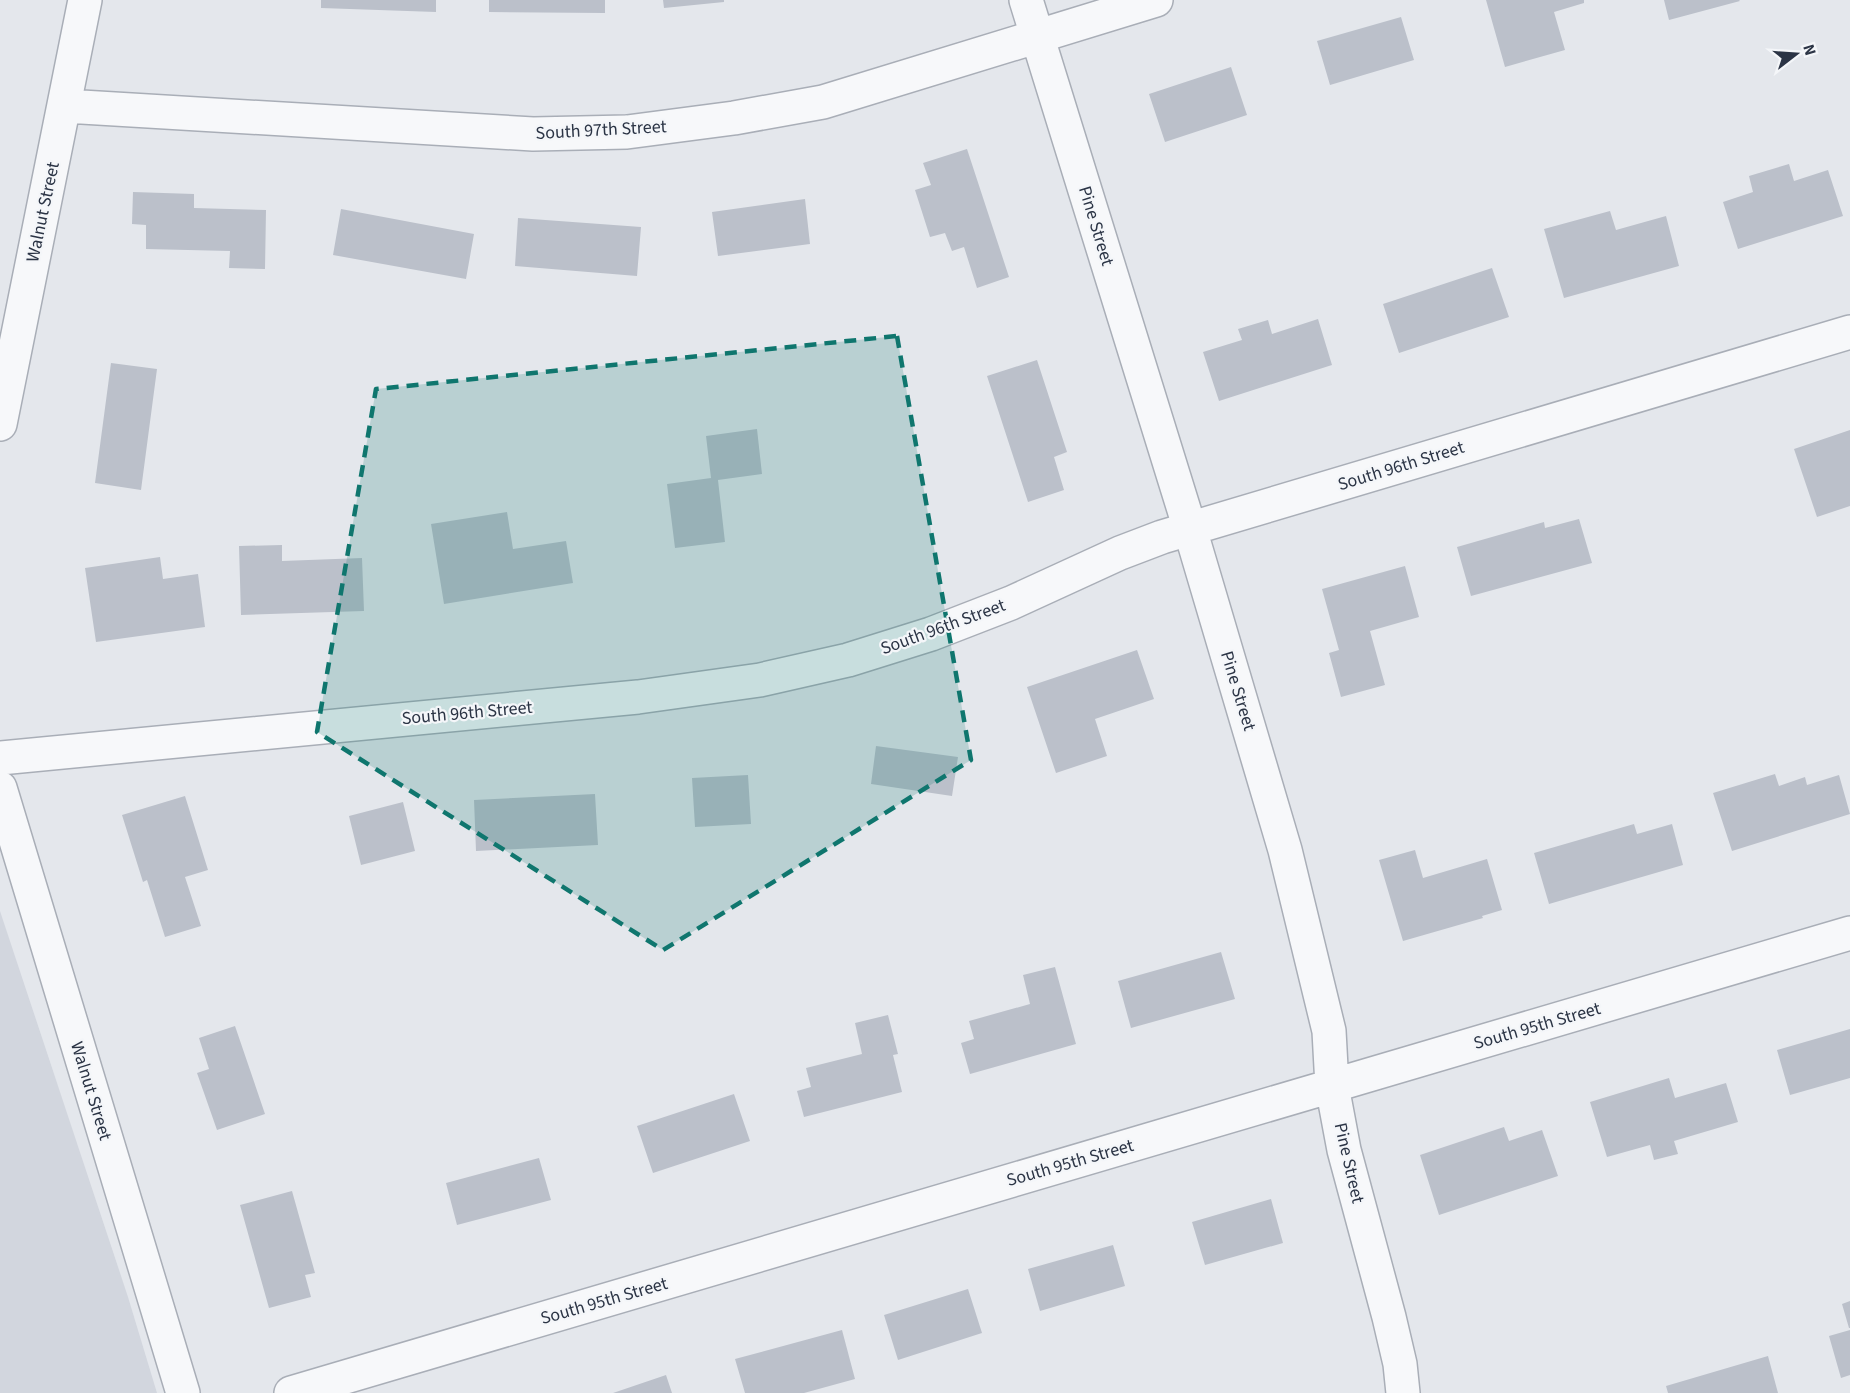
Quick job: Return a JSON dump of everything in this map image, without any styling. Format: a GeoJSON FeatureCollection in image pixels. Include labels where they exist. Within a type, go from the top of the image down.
{"type":"FeatureCollection","features":[{"type":"Feature","properties":{"kind":"street","name":"Walnut Street"},"geometry":{"type":"LineString","coordinates":[[0,424],[86,0]]}},
{"type":"Feature","properties":{"kind":"street","name":"Pine Street"},"geometry":{"type":"LineString","coordinates":[[1026,0],[1190,529],[1286,850],[1329,1031],[1332,1086],[1344,1150],[1389,1317],[1400,1364],[1403,1393]]}},
{"type":"Feature","properties":{"kind":"street","name":"South 97th Street"},"geometry":{"type":"LineString","coordinates":[[65,106],[533,134],[627,132],[734,118],[823,102],[1156,0]]}},
{"type":"Feature","properties":{"kind":"street","name":"South 96th Street"},"geometry":{"type":"LineString","coordinates":[[0,758],[638,697],[760,680],[848,660],[931,634],[1011,603],[1120,553],[1190,529],[1850,332]]}},
{"type":"Feature","properties":{"kind":"street","name":"Walnut Street"},"geometry":{"type":"LineString","coordinates":[[0,788],[183,1393]]}},
{"type":"Feature","properties":{"kind":"street","name":"South 95th Street"},"geometry":{"type":"LineString","coordinates":[[291,1393],[1850,933]]}},
{"type":"Feature","properties":{"kind":"highlighted area"},"geometry":{"type":"Polygon","coordinates":[[[897,336],[971,760],[663,950],[317,732],[376,389],[897,336]]]}},
{"type":"Feature","properties":{"kind":"shaded area"},"geometry":{"type":"Polygon","coordinates":[[[0,911],[128,1297],[157,1393],[0,1393],[0,911]]]}},
{"type":"Feature","properties":{"kind":"building"},"geometry":{"type":"Polygon","coordinates":[[[321,0],[436,0],[436,12],[321,8],[321,0]]]}},
{"type":"Feature","properties":{"kind":"building"},"geometry":{"type":"Polygon","coordinates":[[[489,0],[605,0],[605,13],[489,12],[489,0]]]}},
{"type":"Feature","properties":{"kind":"building"},"geometry":{"type":"Polygon","coordinates":[[[663,0],[724,0],[724,2],[664,8],[663,0]]]}},
{"type":"Feature","properties":{"kind":"building"},"geometry":{"type":"Polygon","coordinates":[[[1486,0],[1584,0],[1584,3],[1554,12],[1565,50],[1505,67],[1486,0]]]}},
{"type":"Feature","properties":{"kind":"building"},"geometry":{"type":"Polygon","coordinates":[[[1664,0],[1739,0],[1740,1],[1669,20],[1664,0]]]}},
{"type":"Feature","properties":{"kind":"building"},"geometry":{"type":"Polygon","coordinates":[[[1401,17],[1414,60],[1330,85],[1317,41],[1401,17]]]}},
{"type":"Feature","properties":{"kind":"building"},"geometry":{"type":"Polygon","coordinates":[[[1231,67],[1247,115],[1165,142],[1149,94],[1231,67]]]}},
{"type":"Feature","properties":{"kind":"building"},"geometry":{"type":"Polygon","coordinates":[[[967,149],[1009,277],[977,288],[964,247],[952,251],[945,233],[930,237],[915,190],[931,185],[923,163],[967,149]]]}},
{"type":"Feature","properties":{"kind":"building"},"geometry":{"type":"Polygon","coordinates":[[[1789,164],[1794,181],[1828,170],[1843,216],[1738,249],[1723,202],[1753,192],[1749,176],[1789,164]]]}},
{"type":"Feature","properties":{"kind":"building"},"geometry":{"type":"Polygon","coordinates":[[[133,192],[194,194],[194,208],[266,210],[265,269],[229,268],[230,251],[146,249],[146,225],[132,224],[133,192]]]}},
{"type":"Feature","properties":{"kind":"building"},"geometry":{"type":"Polygon","coordinates":[[[805,199],[810,244],[718,256],[712,212],[805,199]]]}},
{"type":"Feature","properties":{"kind":"building"},"geometry":{"type":"Polygon","coordinates":[[[341,209],[474,234],[466,279],[333,255],[341,209]]]}},
{"type":"Feature","properties":{"kind":"building"},"geometry":{"type":"Polygon","coordinates":[[[1610,211],[1616,230],[1666,216],[1679,266],[1564,298],[1544,229],[1610,211]]]}},
{"type":"Feature","properties":{"kind":"building"},"geometry":{"type":"Polygon","coordinates":[[[518,218],[641,227],[637,276],[515,266],[518,218]]]}},
{"type":"Feature","properties":{"kind":"building"},"geometry":{"type":"Polygon","coordinates":[[[1492,268],[1509,317],[1399,353],[1383,304],[1492,268]]]}},
{"type":"Feature","properties":{"kind":"building"},"geometry":{"type":"Polygon","coordinates":[[[1318,319],[1332,365],[1219,401],[1203,352],[1242,340],[1238,329],[1268,320],[1272,334],[1318,319]]]}},
{"type":"Feature","properties":{"kind":"building"},"geometry":{"type":"Polygon","coordinates":[[[1037,360],[1067,452],[1054,457],[1064,490],[1028,502],[987,376],[1037,360]]]}},
{"type":"Feature","properties":{"kind":"building"},"geometry":{"type":"Polygon","coordinates":[[[111,363],[157,369],[141,490],[95,483],[111,363]]]}},
{"type":"Feature","properties":{"kind":"building"},"geometry":{"type":"Polygon","coordinates":[[[757,429],[762,474],[718,480],[725,542],[675,548],[667,484],[711,478],[706,436],[757,429]]]}},
{"type":"Feature","properties":{"kind":"building"},"geometry":{"type":"Polygon","coordinates":[[[1850,430],[1850,506],[1817,517],[1794,449],[1850,430]]]}},
{"type":"Feature","properties":{"kind":"building"},"geometry":{"type":"Polygon","coordinates":[[[507,512],[513,549],[566,541],[573,583],[444,604],[431,524],[507,512]]]}},
{"type":"Feature","properties":{"kind":"building"},"geometry":{"type":"Polygon","coordinates":[[[1579,519],[1592,563],[1471,596],[1457,547],[1544,522],[1545,528],[1579,519]]]}},
{"type":"Feature","properties":{"kind":"building"},"geometry":{"type":"Polygon","coordinates":[[[282,545],[282,561],[362,558],[364,611],[241,615],[239,546],[282,545]]]}},
{"type":"Feature","properties":{"kind":"building"},"geometry":{"type":"Polygon","coordinates":[[[160,557],[163,579],[198,574],[205,627],[96,642],[85,568],[160,557]]]}},
{"type":"Feature","properties":{"kind":"building"},"geometry":{"type":"Polygon","coordinates":[[[1405,566],[1419,617],[1370,631],[1385,685],[1341,697],[1329,653],[1339,650],[1322,589],[1405,566]]]}},
{"type":"Feature","properties":{"kind":"building"},"geometry":{"type":"Polygon","coordinates":[[[1137,650],[1154,699],[1095,719],[1107,756],[1056,773],[1027,687],[1137,650]]]}},
{"type":"Feature","properties":{"kind":"building"},"geometry":{"type":"Polygon","coordinates":[[[876,746],[958,757],[952,796],[871,784],[876,746]]]}},
{"type":"Feature","properties":{"kind":"building"},"geometry":{"type":"Polygon","coordinates":[[[1775,774],[1779,786],[1805,777],[1807,785],[1839,775],[1850,814],[1732,851],[1713,793],[1775,774]]]}},
{"type":"Feature","properties":{"kind":"building"},"geometry":{"type":"Polygon","coordinates":[[[748,775],[751,824],[695,827],[692,778],[748,775]]]}},
{"type":"Feature","properties":{"kind":"building"},"geometry":{"type":"Polygon","coordinates":[[[595,794],[598,845],[476,851],[474,800],[595,794]]]}},
{"type":"Feature","properties":{"kind":"building"},"geometry":{"type":"Polygon","coordinates":[[[185,796],[208,870],[185,877],[201,926],[165,937],[147,880],[143,882],[122,815],[185,796]]]}},
{"type":"Feature","properties":{"kind":"building"},"geometry":{"type":"Polygon","coordinates":[[[403,802],[415,851],[361,865],[349,816],[403,802]]]}},
{"type":"Feature","properties":{"kind":"building"},"geometry":{"type":"Polygon","coordinates":[[[1634,824],[1637,834],[1672,824],[1683,865],[1549,904],[1534,853],[1634,824]]]}},
{"type":"Feature","properties":{"kind":"building"},"geometry":{"type":"Polygon","coordinates":[[[1415,850],[1423,878],[1487,859],[1502,910],[1482,916],[1483,918],[1403,941],[1379,860],[1415,850]]]}},
{"type":"Feature","properties":{"kind":"building"},"geometry":{"type":"Polygon","coordinates":[[[1221,952],[1235,999],[1131,1028],[1118,981],[1221,952]]]}},
{"type":"Feature","properties":{"kind":"building"},"geometry":{"type":"Polygon","coordinates":[[[1055,967],[1076,1044],[970,1074],[961,1043],[974,1039],[969,1021],[1030,1004],[1023,975],[1055,967]]]}},
{"type":"Feature","properties":{"kind":"building"},"geometry":{"type":"Polygon","coordinates":[[[888,1015],[898,1054],[893,1055],[902,1092],[804,1117],[797,1091],[811,1087],[806,1068],[862,1054],[855,1023],[888,1015]]]}},
{"type":"Feature","properties":{"kind":"building"},"geometry":{"type":"Polygon","coordinates":[[[235,1026],[265,1114],[217,1130],[197,1073],[209,1069],[199,1038],[235,1026]]]}},
{"type":"Feature","properties":{"kind":"building"},"geometry":{"type":"Polygon","coordinates":[[[1850,1029],[1850,1078],[1790,1095],[1777,1050],[1850,1029]]]}},
{"type":"Feature","properties":{"kind":"building"},"geometry":{"type":"Polygon","coordinates":[[[1669,1078],[1675,1098],[1726,1083],[1738,1122],[1674,1141],[1678,1154],[1654,1160],[1650,1145],[1607,1157],[1590,1102],[1669,1078]]]}},
{"type":"Feature","properties":{"kind":"building"},"geometry":{"type":"Polygon","coordinates":[[[734,1094],[750,1141],[653,1173],[637,1126],[734,1094]]]}},
{"type":"Feature","properties":{"kind":"building"},"geometry":{"type":"Polygon","coordinates":[[[1504,1127],[1509,1141],[1542,1130],[1558,1176],[1439,1215],[1420,1155],[1504,1127]]]}},
{"type":"Feature","properties":{"kind":"building"},"geometry":{"type":"Polygon","coordinates":[[[539,1158],[551,1200],[457,1225],[446,1183],[539,1158]]]}},
{"type":"Feature","properties":{"kind":"building"},"geometry":{"type":"Polygon","coordinates":[[[292,1191],[315,1273],[305,1275],[311,1297],[269,1308],[240,1205],[292,1191]]]}},
{"type":"Feature","properties":{"kind":"building"},"geometry":{"type":"Polygon","coordinates":[[[1271,1199],[1283,1243],[1205,1265],[1192,1222],[1271,1199]]]}},
{"type":"Feature","properties":{"kind":"building"},"geometry":{"type":"Polygon","coordinates":[[[1113,1245],[1125,1286],[1040,1311],[1028,1269],[1113,1245]]]}},
{"type":"Feature","properties":{"kind":"building"},"geometry":{"type":"Polygon","coordinates":[[[968,1289],[982,1333],[898,1360],[884,1315],[968,1289]]]}},
{"type":"Feature","properties":{"kind":"building"},"geometry":{"type":"Polygon","coordinates":[[[1850,1301],[1850,1328],[1849,1328],[1842,1304],[1850,1301]]]}},
{"type":"Feature","properties":{"kind":"building"},"geometry":{"type":"Polygon","coordinates":[[[842,1330],[855,1379],[804,1393],[745,1393],[735,1359],[842,1330]]]}},
{"type":"Feature","properties":{"kind":"building"},"geometry":{"type":"Polygon","coordinates":[[[1850,1330],[1850,1375],[1841,1378],[1829,1336],[1850,1330]]]}},
{"type":"Feature","properties":{"kind":"building"},"geometry":{"type":"Polygon","coordinates":[[[1768,1356],[1778,1393],[1668,1393],[1666,1386],[1768,1356]]]}},
{"type":"Feature","properties":{"kind":"building"},"geometry":{"type":"Polygon","coordinates":[[[666,1375],[672,1393],[613,1393],[666,1375]]]}}]}
